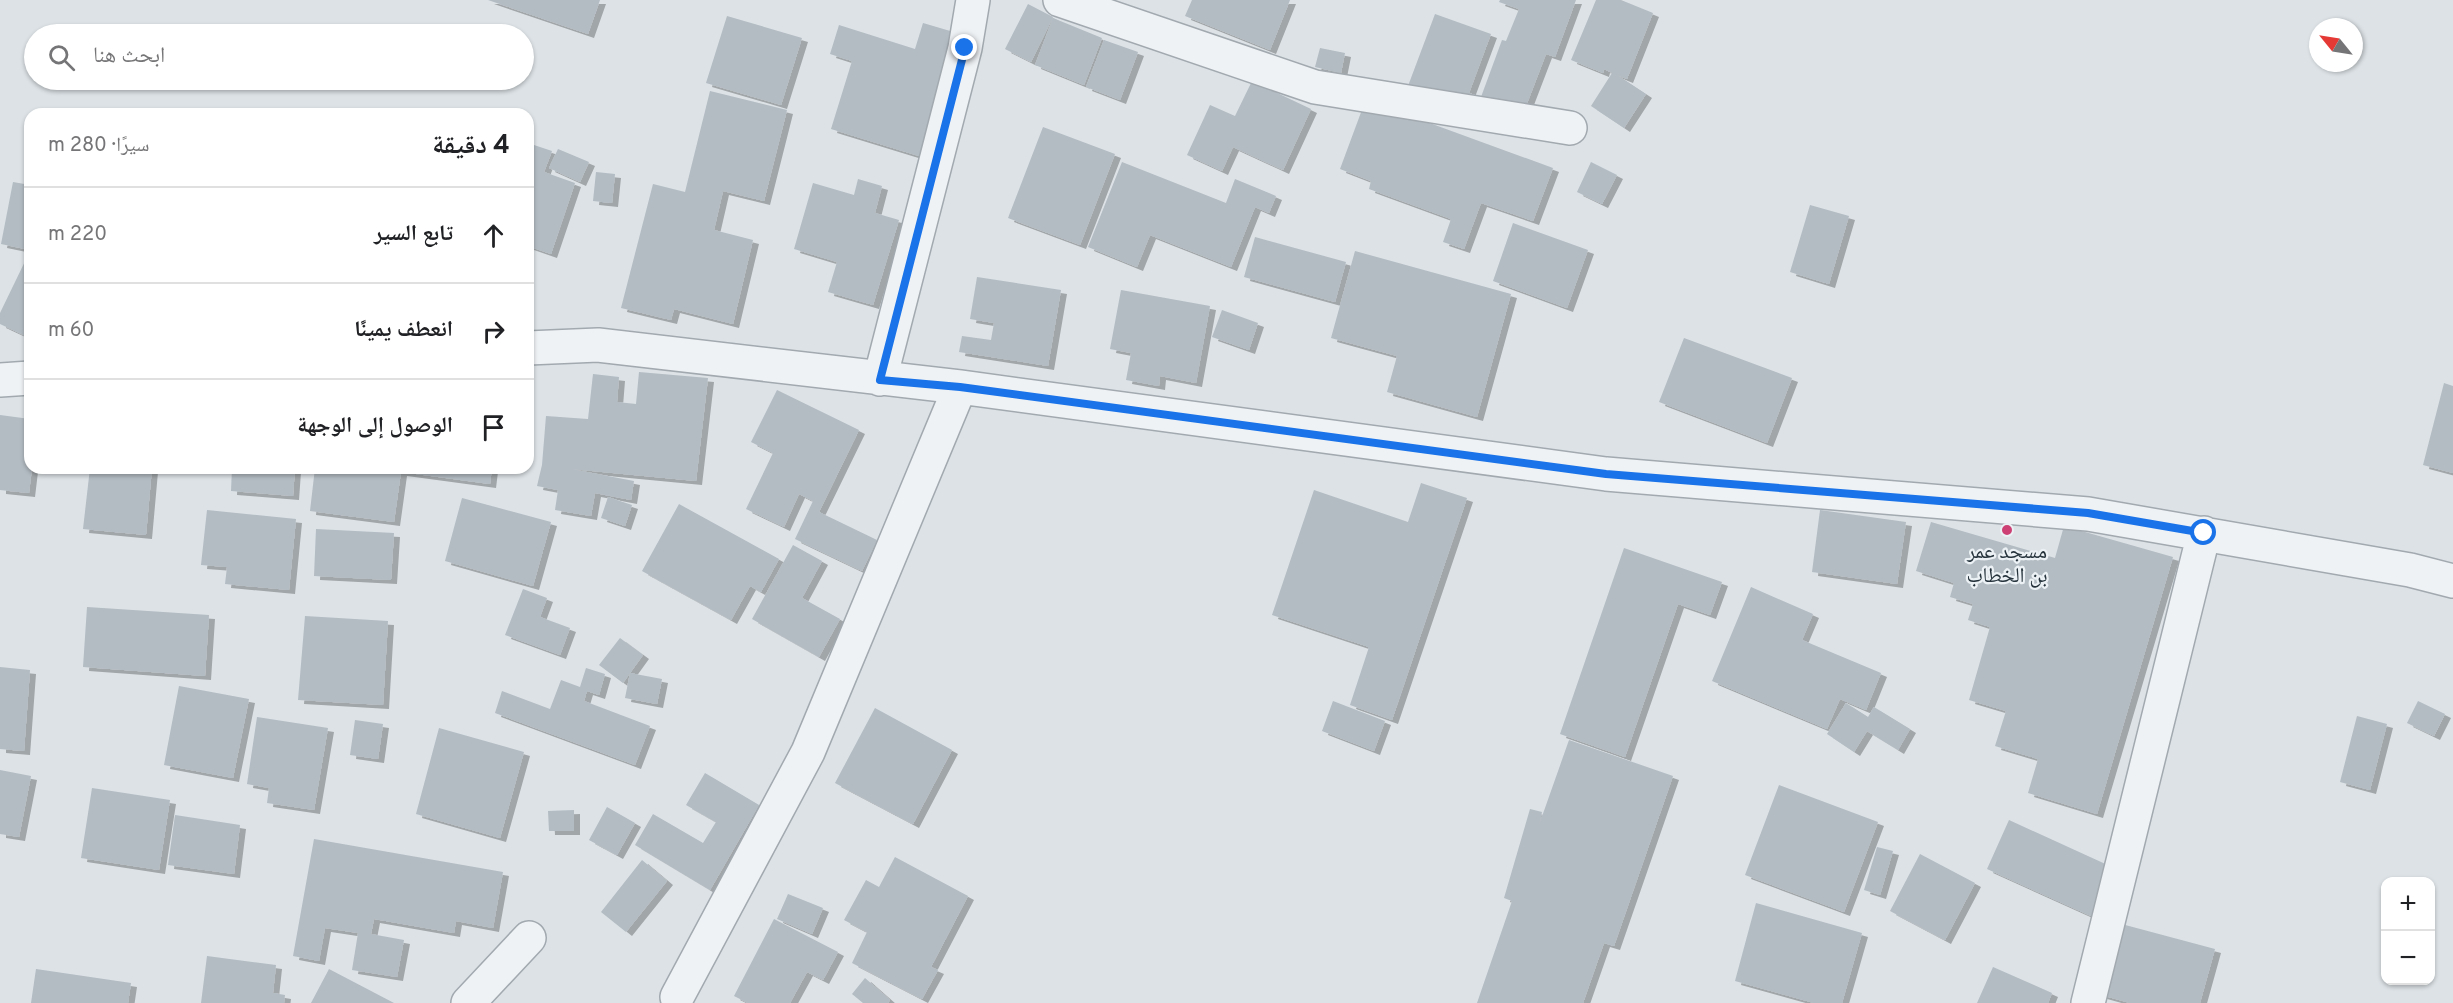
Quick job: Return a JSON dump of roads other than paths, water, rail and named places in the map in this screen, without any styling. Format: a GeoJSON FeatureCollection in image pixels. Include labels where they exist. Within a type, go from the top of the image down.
{"type":"FeatureCollection","features":[{"type":"Feature","properties":{"kind":"street"},"geometry":{"type":"LineString","coordinates":[[880,380],[965,48],[973,0]]}},
{"type":"Feature","properties":{"kind":"street"},"geometry":{"type":"LineString","coordinates":[[1060,0],[1315,87],[1570,128]]}},
{"type":"Feature","properties":{"kind":"street"},"geometry":{"type":"LineString","coordinates":[[534,348],[598,345],[880,380],[960,387],[1606,474],[2088,513],[2410,570],[2453,581]]}},
{"type":"Feature","properties":{"kind":"street"},"geometry":{"type":"LineString","coordinates":[[0,380],[24,378]]}},
{"type":"Feature","properties":{"kind":"street"},"geometry":{"type":"LineString","coordinates":[[677,997],[808,752],[960,387]]}},
{"type":"Feature","properties":{"kind":"street"},"geometry":{"type":"LineString","coordinates":[[2088,1003],[2204,533]]}},
{"type":"Feature","properties":{"kind":"street"},"geometry":{"type":"LineString","coordinates":[[468,1003],[529,938]]}},
{"type":"Feature","properties":{"kind":"place","name":"مسجد عمر بن الخطاب"},"geometry":{"type":"Point","coordinates":[2007,530]}}]}
